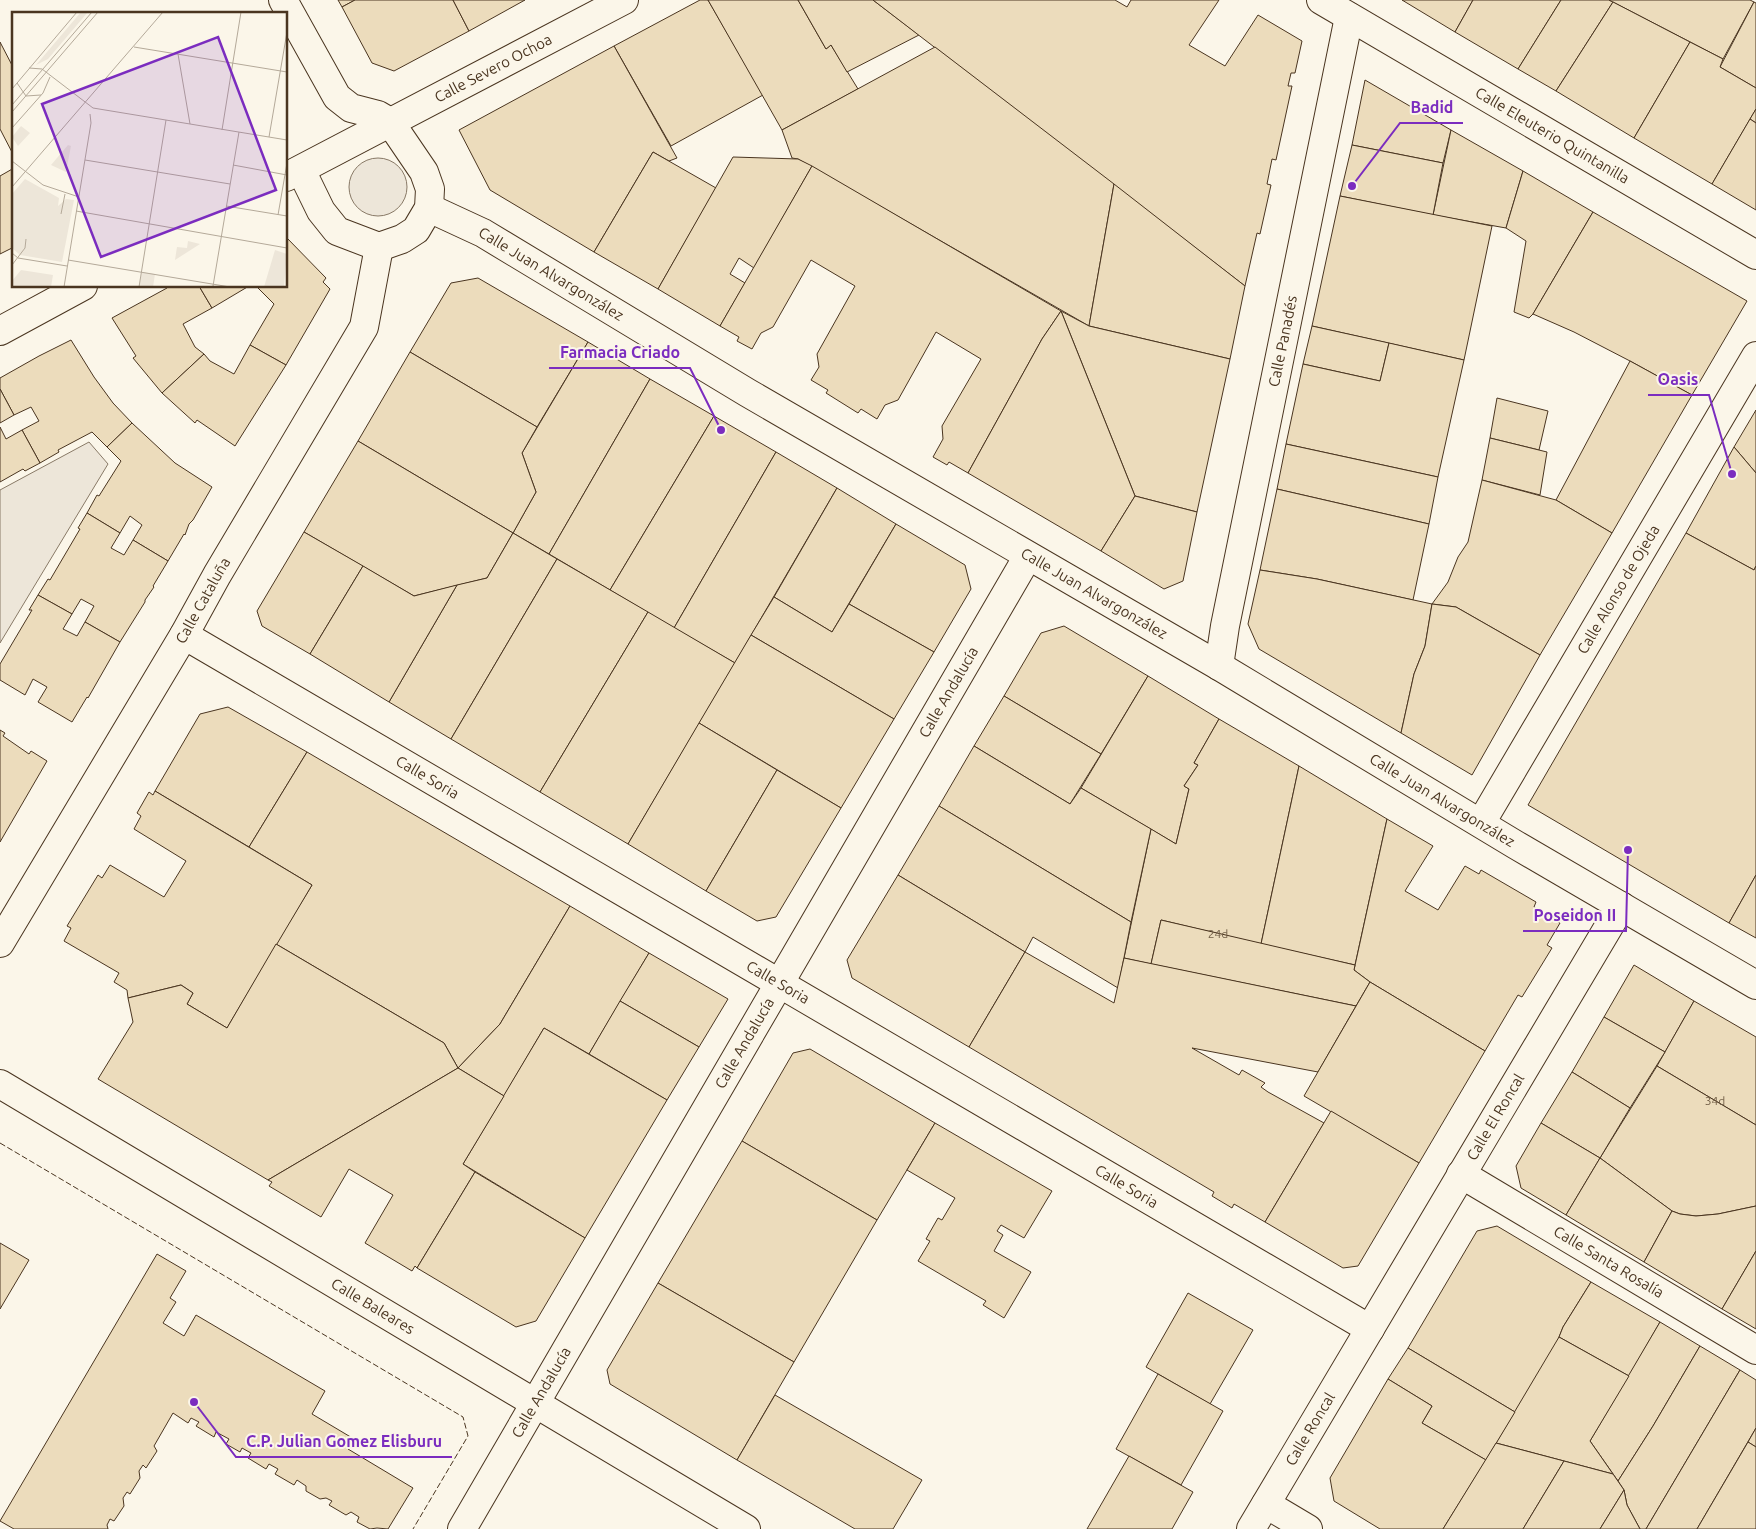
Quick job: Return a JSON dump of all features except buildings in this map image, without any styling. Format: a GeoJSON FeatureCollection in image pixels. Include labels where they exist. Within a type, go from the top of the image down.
{"type":"FeatureCollection","features":[{"type":"Feature","properties":{"kind":"street"},"geometry":{"type":"LineString","coordinates":[[283,0],[337,97],[351,108],[378,115],[390,122],[424,172],[430,189],[429,208],[416,230],[402,240],[379,247],[337,231],[294,174]]}},
{"type":"Feature","properties":{"kind":"street","name":"Calle Severo Ochoa"},"geometry":{"type":"LineString","coordinates":[[294,174],[624,0]]}},
{"type":"Feature","properties":{"kind":"street","name":"Calle Eleuterio Quintanilla"},"geometry":{"type":"LineString","coordinates":[[1321,0],[1756,255]]}},
{"type":"Feature","properties":{"kind":"street","name":"Calle Panadés"},"geometry":{"type":"LineString","coordinates":[[1219,666],[1225,626],[1349,16]]}},
{"type":"Feature","properties":{"kind":"street","name":"Calle Juan Alvargonzález"},"geometry":{"type":"LineString","coordinates":[[429,208],[483,233],[748,393],[1219,666],[1756,985]]}},
{"type":"Feature","properties":{"kind":"street","name":"Calle Cataluña"},"geometry":{"type":"LineString","coordinates":[[2,934],[184,635],[217,575],[364,327],[379,247]]}},
{"type":"Feature","properties":{"kind":"street"},"geometry":{"type":"LineString","coordinates":[[0,331],[79,288]]}},
{"type":"Feature","properties":{"kind":"street","name":"Calle Alonso de Ojeda"},"geometry":{"type":"LineString","coordinates":[[1481,823],[1756,356]]}},
{"type":"Feature","properties":{"kind":"street","name":"Calle Andalucía"},"geometry":{"type":"LineString","coordinates":[[462,1529],[1028,556]]}},
{"type":"Feature","properties":{"kind":"street","name":"Calle Soria"},"geometry":{"type":"LineString","coordinates":[[184,635],[1370,1329]]}},
{"type":"Feature","properties":{"kind":"street","name":"Calle El Roncal"},"geometry":{"type":"LineString","coordinates":[[1370,1329],[1621,906]]}},
{"type":"Feature","properties":{"kind":"street","name":"Calle Baleares"},"geometry":{"type":"LineString","coordinates":[[0,1084],[746,1529]]}},
{"type":"Feature","properties":{"kind":"street","name":"Calle Santa Rosalía"},"geometry":{"type":"LineString","coordinates":[[1461,1174],[1756,1350]]}},
{"type":"Feature","properties":{"kind":"street","name":"Calle Roncal"},"geometry":{"type":"LineString","coordinates":[[1251,1529],[1370,1329]]}},
{"type":"Feature","properties":{"kind":"street"},"geometry":{"type":"LineString","coordinates":[[1266,1504],[1308,1529]]}},
{"type":"Feature","properties":{"kind":"shaded area"},"geometry":{"type":"Polygon","coordinates":[[[372,158],[384,158],[399,166],[407,181],[407,193],[399,208],[384,216],[372,216],[357,208],[349,193],[349,181],[357,166],[372,158]]]}},
{"type":"Feature","properties":{"kind":"shaded area"},"geometry":{"type":"Polygon","coordinates":[[[89,442],[108,464],[0,643],[0,490],[89,442]]]}},
{"type":"Feature","properties":{"kind":"fence"},"geometry":{"type":"LineString","coordinates":[[0,1143],[463,1417],[468,1436],[413,1529]]}},
{"type":"Feature","properties":{"kind":"place","name":"Badid"},"geometry":{"type":"Point","coordinates":[1352,186]}},
{"type":"Feature","properties":{"kind":"place","name":"Farmacia Criado"},"geometry":{"type":"Point","coordinates":[721,430]}},
{"type":"Feature","properties":{"kind":"place","name":"Oasis"},"geometry":{"type":"Point","coordinates":[1732,474]}},
{"type":"Feature","properties":{"kind":"place","name":"Poseidon II"},"geometry":{"type":"Point","coordinates":[1628,850]}},
{"type":"Feature","properties":{"kind":"place","name":"C.P. Julian Gomez Elisburu"},"geometry":{"type":"Point","coordinates":[194,1402]}}]}
